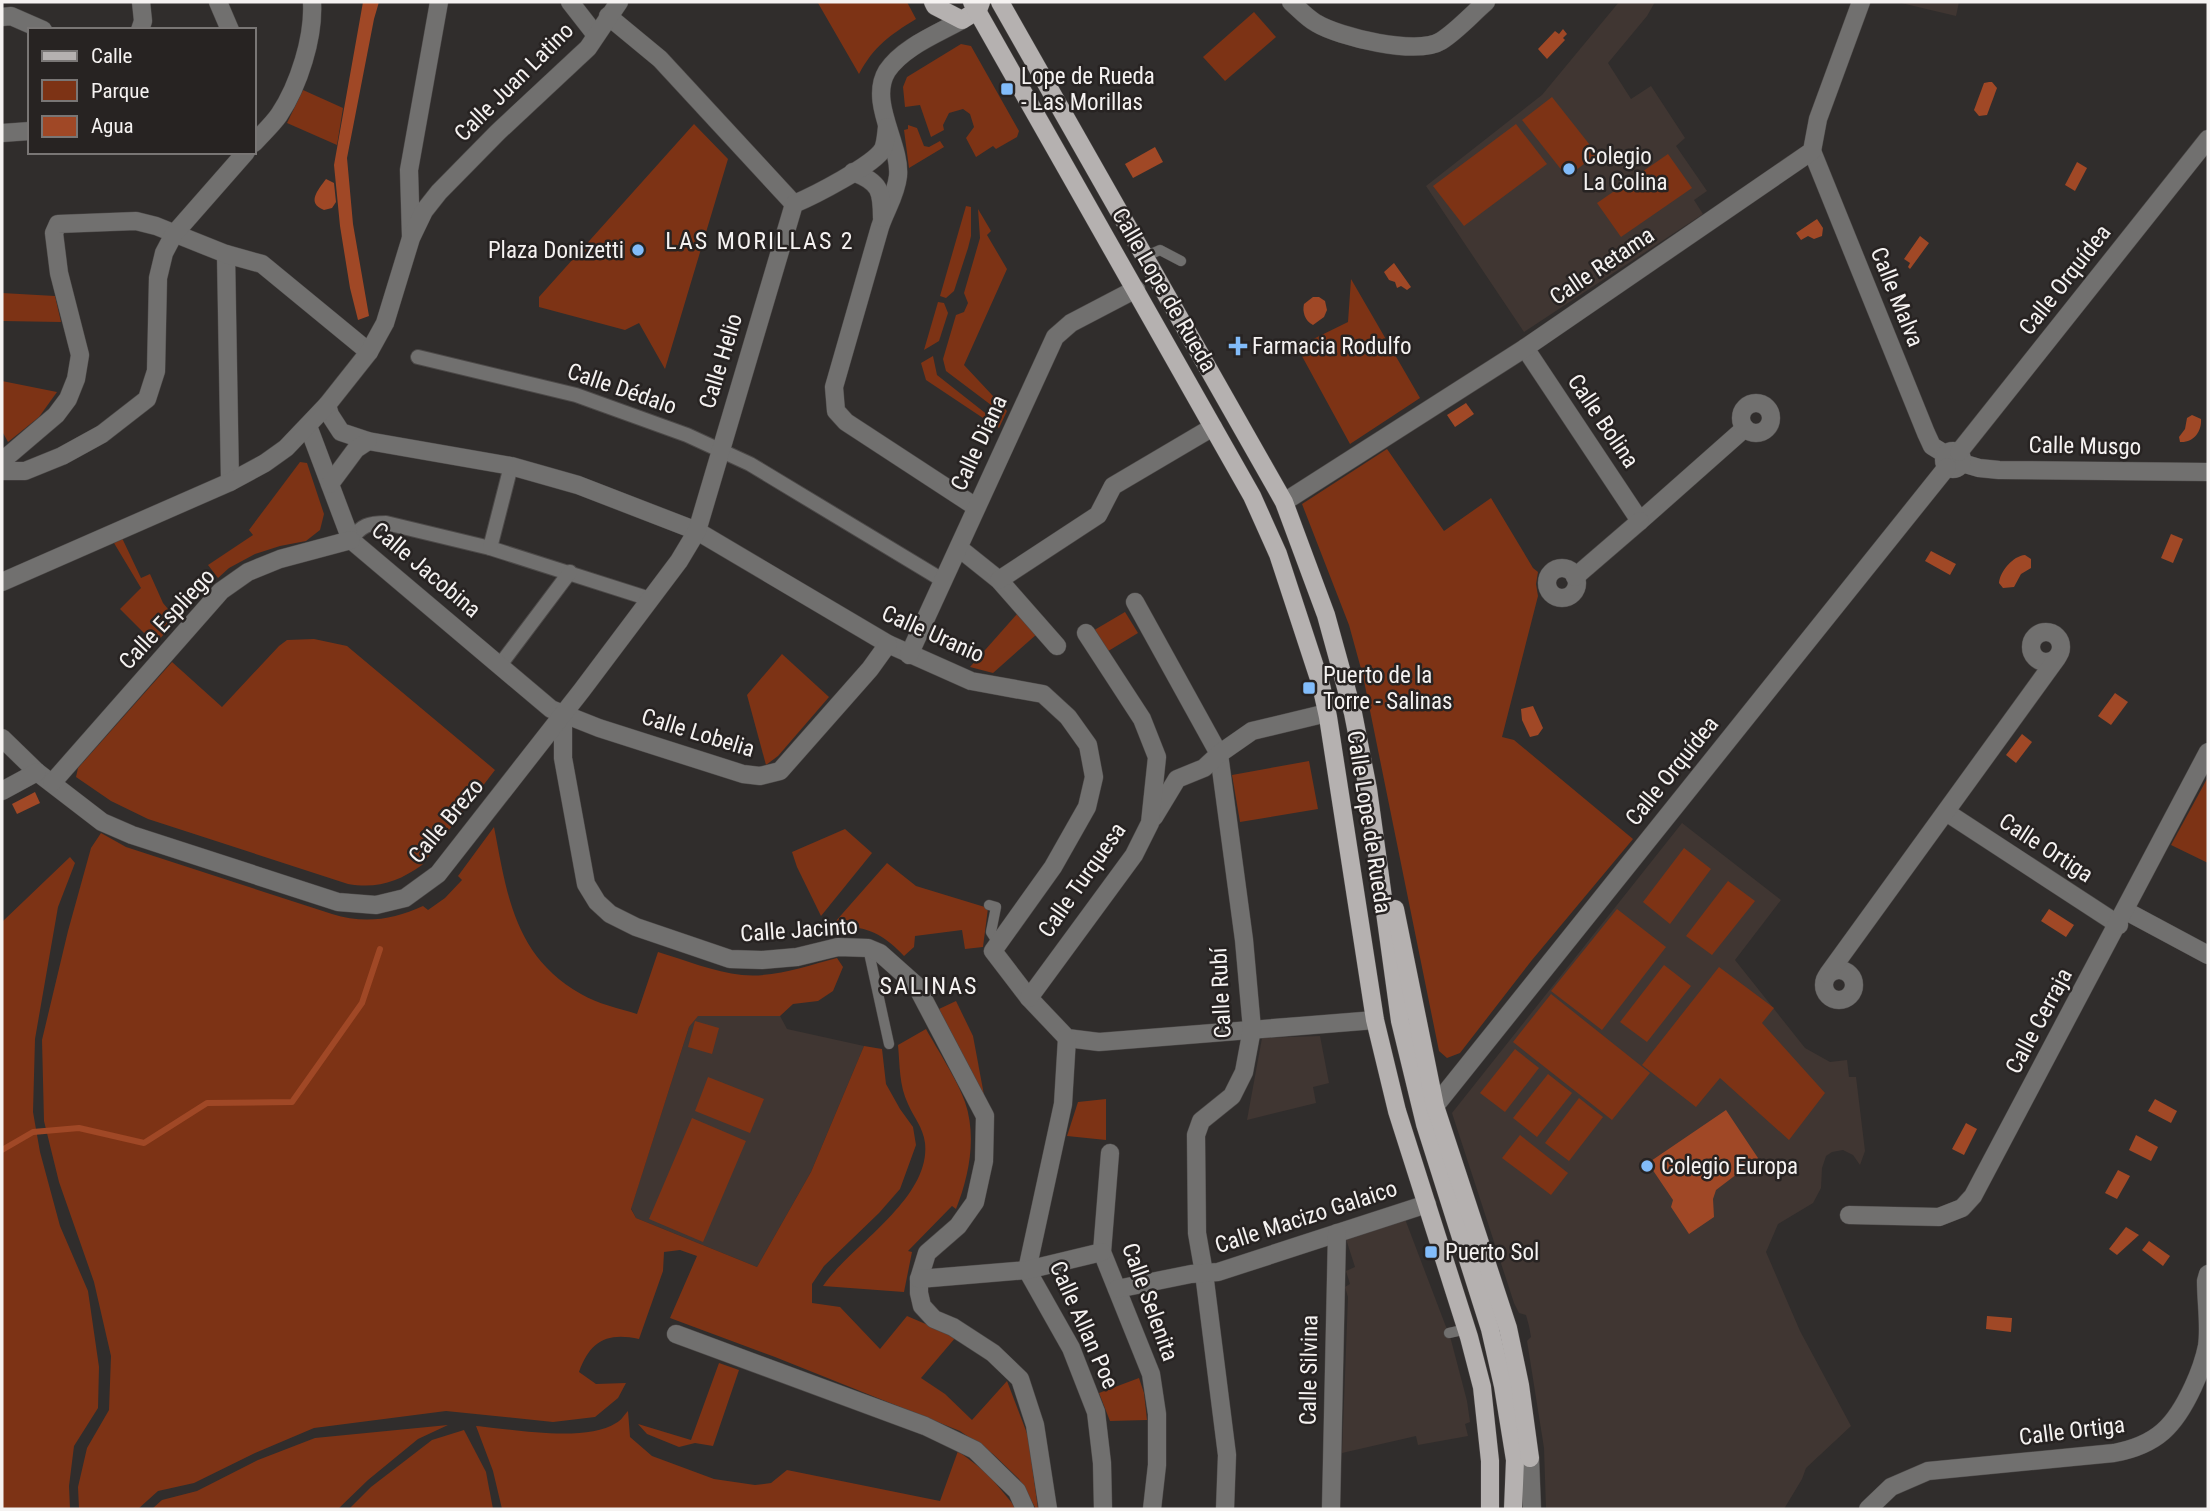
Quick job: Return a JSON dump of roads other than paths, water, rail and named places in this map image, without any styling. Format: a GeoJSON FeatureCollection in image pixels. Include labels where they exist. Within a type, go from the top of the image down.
{"type":"FeatureCollection","features":[{"type":"Feature","properties":{"kind":"main road","name":"Calle Lope de Rueda"},"geometry":{"type":"LineString","coordinates":[[1000,2],[1152,253],[1284,502],[1326,615],[1353,713],[1368,789],[1399,1021],[1424,1124],[1490,1329],[1503,1386],[1515,1460],[1513,1509]]}},
{"type":"Feature","properties":{"kind":"main road"},"geometry":{"type":"LineString","coordinates":[[934,4],[961,20],[977,5]]}},
{"type":"Feature","properties":{"kind":"main road","name":"Calle Lope de Rueda"},"geometry":{"type":"LineString","coordinates":[[977,5],[1252,496],[1278,554],[1311,649],[1327,713],[1375,1020],[1397,1111],[1427,1204],[1458,1331],[1482,1387],[1490,1461],[1490,1509]]}},
{"type":"Feature","properties":{"kind":"main road","name":"Calle Lope de Rueda"},"geometry":{"type":"LineString","coordinates":[[1378,868],[1390,886],[1435,1106],[1508,1328],[1520,1385],[1530,1458]]}},
{"type":"Feature","properties":{"kind":"main road"},"geometry":{"type":"LineString","coordinates":[[1412,1161],[1424,1124],[1435,1106]]}},
{"type":"Feature","properties":{"kind":"street"},"geometry":{"type":"LineString","coordinates":[[141,2],[143,21],[141,28]]}},
{"type":"Feature","properties":{"kind":"street"},"geometry":{"type":"LineString","coordinates":[[218,2],[229,28]]}},
{"type":"Feature","properties":{"kind":"street"},"geometry":{"type":"LineString","coordinates":[[256,141],[279,115],[295,81],[308,45],[313,20],[312,2]]}},
{"type":"Feature","properties":{"kind":"street"},"geometry":{"type":"LineString","coordinates":[[2,582],[230,482],[265,463],[286,448],[308,426],[369,352],[386,323],[411,238],[409,170],[439,2]]}},
{"type":"Feature","properties":{"kind":"street"},"geometry":{"type":"LineString","coordinates":[[570,2],[595,34]]}},
{"type":"Feature","properties":{"kind":"street"},"geometry":{"type":"LineString","coordinates":[[1291,2],[1315,23],[1344,36],[1404,46],[1424,46],[1440,42],[1486,2]]}},
{"type":"Feature","properties":{"kind":"street"},"geometry":{"type":"LineString","coordinates":[[1812,151],[1818,119],[1861,2]]}},
{"type":"Feature","properties":{"kind":"street"},"geometry":{"type":"LineString","coordinates":[[927,40],[933,24],[934,4]]}},
{"type":"Feature","properties":{"kind":"street"},"geometry":{"type":"LineString","coordinates":[[614,9],[794,204],[853,172],[882,151],[887,127]]}},
{"type":"Feature","properties":{"kind":"street","name":"Calle Juan Latino"},"geometry":{"type":"LineString","coordinates":[[411,238],[424,211],[439,192],[588,48],[614,9]]}},
{"type":"Feature","properties":{"kind":"street"},"geometry":{"type":"LineString","coordinates":[[2,17],[11,16],[38,28]]}},
{"type":"Feature","properties":{"kind":"street"},"geometry":{"type":"LineString","coordinates":[[961,20],[900,55],[885,74],[882,90],[898,173],[834,387],[836,411],[846,422],[976,507]]}},
{"type":"Feature","properties":{"kind":"street"},"geometry":{"type":"LineString","coordinates":[[2,133],[28,131]]}},
{"type":"Feature","properties":{"kind":"street","name":"Calle Orquídea"},"geometry":{"type":"LineString","coordinates":[[1435,1106],[2208,139]]}},
{"type":"Feature","properties":{"kind":"street","name":"Calle Retama"},"geometry":{"type":"LineString","coordinates":[[1284,502],[1525,348],[1812,151]]}},
{"type":"Feature","properties":{"kind":"street","name":"Calle Malva"},"geometry":{"type":"LineString","coordinates":[[1812,151],[1926,433],[1932,446],[1953,459]]}},
{"type":"Feature","properties":{"kind":"street"},"geometry":{"type":"LineString","coordinates":[[2,471],[25,471],[62,456],[102,434],[147,399],[156,371],[158,278],[164,253],[174,234],[244,154]]}},
{"type":"Feature","properties":{"kind":"street"},"geometry":{"type":"LineString","coordinates":[[409,170],[415,188],[426,194],[439,192]]}},
{"type":"Feature","properties":{"kind":"street"},"geometry":{"type":"LineString","coordinates":[[853,172],[867,177],[881,193],[882,222]]}},
{"type":"Feature","properties":{"kind":"street","name":"Calle Helio"},"geometry":{"type":"LineString","coordinates":[[696,531],[794,204]]}},
{"type":"Feature","properties":{"kind":"street"},"geometry":{"type":"LineString","coordinates":[[2,461],[56,415],[68,398],[76,379],[80,355],[59,273],[54,233],[58,224],[136,221],[156,226],[226,254],[262,264],[369,352]]}},
{"type":"Feature","properties":{"kind":"street"},"geometry":{"type":"LineString","coordinates":[[226,254],[230,482]]}},
{"type":"Feature","properties":{"kind":"street","name":"Calle Diana"},"geometry":{"type":"LineString","coordinates":[[909,654],[1055,337],[1071,323],[1136,289]]}},
{"type":"Feature","properties":{"kind":"street","name":"Calle Bolina"},"geometry":{"type":"LineString","coordinates":[[1525,348],[1640,521]]}},
{"type":"Feature","properties":{"kind":"street","name":"Calle Dédalo"},"geometry":{"type":"LineString","coordinates":[[418,357],[576,395],[720,450],[750,464],[944,581]]}},
{"type":"Feature","properties":{"kind":"street","name":"Calle Uranio"},"geometry":{"type":"LineString","coordinates":[[327,405],[341,432],[368,441],[511,466],[578,485],[696,531],[909,654],[971,681],[1043,694],[1068,718],[1088,745],[1094,777],[1087,807],[1053,867],[998,943]]}},
{"type":"Feature","properties":{"kind":"street","name":"Calle Jacobina"},"geometry":{"type":"LineString","coordinates":[[308,426],[351,540],[551,709],[564,714]]}},
{"type":"Feature","properties":{"kind":"street"},"geometry":{"type":"LineString","coordinates":[[999,580],[1098,515],[1114,486],[1213,427]]}},
{"type":"Feature","properties":{"kind":"street"},"geometry":{"type":"LineString","coordinates":[[1575,577],[1745,428]]}},
{"type":"Feature","properties":{"kind":"street"},"geometry":{"type":"LineString","coordinates":[[330,484],[356,449],[368,441]]}},
{"type":"Feature","properties":{"kind":"street","name":"Calle Musgo"},"geometry":{"type":"LineString","coordinates":[[1953,459],[1979,468],[1999,470],[2208,472]]}},
{"type":"Feature","properties":{"kind":"street"},"geometry":{"type":"LineString","coordinates":[[490,548],[511,466]]}},
{"type":"Feature","properties":{"kind":"street"},"geometry":{"type":"LineString","coordinates":[[351,540],[359,528],[371,523],[386,523],[490,548],[650,599]]}},
{"type":"Feature","properties":{"kind":"street","name":"Calle Brezo"},"geometry":{"type":"LineString","coordinates":[[2,738],[45,777],[102,822],[132,835],[338,902],[376,905],[405,898],[439,874],[564,714],[650,599],[696,531]]}},
{"type":"Feature","properties":{"kind":"street","name":"Calle Espliego"},"geometry":{"type":"LineString","coordinates":[[45,777],[221,591],[248,572],[280,559],[351,540]]}},
{"type":"Feature","properties":{"kind":"street"},"geometry":{"type":"LineString","coordinates":[[959,548],[999,580],[1057,646]]}},
{"type":"Feature","properties":{"kind":"street"},"geometry":{"type":"LineString","coordinates":[[500,665],[570,572]]}},
{"type":"Feature","properties":{"kind":"street","name":"Calle Rubí"},"geometry":{"type":"LineString","coordinates":[[1135,602],[1219,754],[1244,940],[1252,1029],[1244,1072],[1232,1096],[1200,1121],[1196,1135],[1197,1233],[1227,1455],[1225,1509]]}},
{"type":"Feature","properties":{"kind":"street","name":"Calle Turquesa"},"geometry":{"type":"LineString","coordinates":[[1029,998],[1134,855],[1150,823],[1157,757],[1142,719],[1086,634]]}},
{"type":"Feature","properties":{"kind":"street","name":"Calle Lobelia"},"geometry":{"type":"LineString","coordinates":[[564,714],[599,729],[743,774],[770,775],[780,771],[870,669],[888,644]]}},
{"type":"Feature","properties":{"kind":"street"},"geometry":{"type":"LineString","coordinates":[[1828,974],[2057,658]]}},
{"type":"Feature","properties":{"kind":"street"},"geometry":{"type":"LineString","coordinates":[[1150,823],[1177,779],[1204,768],[1252,731],[1327,713]]}},
{"type":"Feature","properties":{"kind":"street","name":"Calle Jacinto"},"geometry":{"type":"LineString","coordinates":[[564,714],[563,758],[586,884],[597,902],[610,914],[636,927],[730,959],[762,960],[797,957],[838,947],[868,948],[880,953],[916,985],[985,1116],[984,1161],[975,1202],[958,1226],[928,1254],[919,1279]]}},
{"type":"Feature","properties":{"kind":"street","name":"Calle Cerraja"},"geometry":{"type":"LineString","coordinates":[[1849,1215],[1939,1217],[1962,1208],[1973,1196],[2208,752]]}},
{"type":"Feature","properties":{"kind":"street"},"geometry":{"type":"LineString","coordinates":[[2,791],[45,777]]}},
{"type":"Feature","properties":{"kind":"street","name":"Calle Ortiga"},"geometry":{"type":"LineString","coordinates":[[1946,812],[2122,918],[2208,956]]}},
{"type":"Feature","properties":{"kind":"street"},"geometry":{"type":"LineString","coordinates":[[998,943],[993,951],[1029,998],[1067,1038],[1099,1042],[1375,1020]]}},
{"type":"Feature","properties":{"kind":"street","name":"Calle Allan Poe"},"geometry":{"type":"LineString","coordinates":[[1067,1038],[1063,1104],[1027,1270],[1071,1348],[1096,1412],[1102,1463],[1103,1509]]}},
{"type":"Feature","properties":{"kind":"street","name":"Calle Selenita"},"geometry":{"type":"LineString","coordinates":[[1110,1153],[1102,1252],[1151,1374],[1157,1413],[1157,1465],[1152,1509]]}},
{"type":"Feature","properties":{"kind":"street","name":"Calle Macizo Galaico"},"geometry":{"type":"LineString","coordinates":[[1117,1289],[1218,1272],[1427,1204]]}},
{"type":"Feature","properties":{"kind":"street","name":"Calle Silvina"},"geometry":{"type":"LineString","coordinates":[[1331,1509],[1337,1233]]}},
{"type":"Feature","properties":{"kind":"street"},"geometry":{"type":"LineString","coordinates":[[1048,1509],[1035,1425],[1020,1380],[993,1353],[953,1327],[934,1319],[922,1306],[919,1279],[1027,1270],[1102,1252]]}},
{"type":"Feature","properties":{"kind":"street","name":"Calle Ortiga"},"geometry":{"type":"LineString","coordinates":[[1868,1509],[1891,1488],[1927,1471],[2114,1453],[2132,1450],[2149,1442],[2180,1414],[2200,1371],[2207,1345],[2208,1274]]}},
{"type":"Feature","properties":{"kind":"street"},"geometry":{"type":"LineString","coordinates":[[676,1334],[925,1426],[975,1450],[1017,1491],[1025,1509]]}},
{"type":"Feature","properties":{"kind":"street","name":"Calle Lope de Rueda"},"geometry":{"type":"LineString","coordinates":[[1530,1458],[1532,1509]]}},
{"type":"Feature","properties":{"kind":"lane"},"geometry":{"type":"LineString","coordinates":[[1166,239],[1152,253],[1181,261]]}},
{"type":"Feature","properties":{"kind":"lane"},"geometry":{"type":"LineString","coordinates":[[989,905],[996,907],[991,932],[998,943]]}},
{"type":"Feature","properties":{"kind":"lane"},"geometry":{"type":"LineString","coordinates":[[868,948],[889,1044]]}},
{"type":"Feature","properties":{"kind":"water"},"geometry":{"type":"Polygon","coordinates":[[[363,2],[379,2],[347,158],[353,224],[369,316],[358,320],[340,226],[334,165],[363,2]]]}},
{"type":"Feature","properties":{"kind":"water"},"geometry":{"type":"Polygon","coordinates":[[[1563,29],[1567,34],[1563,38],[1565,40],[1547,59],[1538,49],[1555,31],[1559,34],[1563,29]]]}},
{"type":"Feature","properties":{"kind":"water"},"geometry":{"type":"Polygon","coordinates":[[[1992,82],[1997,88],[1987,115],[1979,116],[1974,110],[1984,83],[1992,82]]]}},
{"type":"Feature","properties":{"kind":"water"},"geometry":{"type":"Polygon","coordinates":[[[1155,147],[1163,162],[1133,178],[1125,164],[1155,147]]]}},
{"type":"Feature","properties":{"kind":"water"},"geometry":{"type":"Polygon","coordinates":[[[2077,162],[2087,168],[2075,191],[2065,185],[2077,162]]]}},
{"type":"Feature","properties":{"kind":"water"},"geometry":{"type":"Polygon","coordinates":[[[326,179],[334,183],[336,202],[332,208],[324,210],[316,204],[315,196],[326,179]]]}},
{"type":"Feature","properties":{"kind":"water"},"geometry":{"type":"Polygon","coordinates":[[[1817,219],[1823,228],[1822,236],[1814,239],[1808,236],[1801,240],[1796,233],[1817,219]]]}},
{"type":"Feature","properties":{"kind":"water"},"geometry":{"type":"Polygon","coordinates":[[[1920,236],[1929,243],[1910,269],[1910,263],[1904,259],[1920,236]]]}},
{"type":"Feature","properties":{"kind":"water"},"geometry":{"type":"Polygon","coordinates":[[[1394,263],[1411,287],[1407,290],[1401,286],[1397,288],[1395,282],[1389,280],[1384,272],[1394,263]]]}},
{"type":"Feature","properties":{"kind":"water"},"geometry":{"type":"Polygon","coordinates":[[[1313,297],[1325,301],[1327,310],[1324,317],[1313,325],[1306,319],[1303,310],[1304,304],[1313,297]]]}},
{"type":"Feature","properties":{"kind":"water"},"geometry":{"type":"Polygon","coordinates":[[[1466,403],[1474,414],[1455,427],[1447,415],[1466,403]]]}},
{"type":"Feature","properties":{"kind":"water"},"geometry":{"type":"Polygon","coordinates":[[[2192,415],[2201,419],[2198,432],[2193,439],[2180,442],[2179,437],[2185,429],[2187,418],[2192,415]]]}},
{"type":"Feature","properties":{"kind":"water"},"geometry":{"type":"Polygon","coordinates":[[[2171,534],[2183,539],[2173,563],[2161,558],[2171,534]]]}},
{"type":"Feature","properties":{"kind":"water"},"geometry":{"type":"Polygon","coordinates":[[[1931,551],[1956,564],[1950,575],[1925,561],[1931,551]]]}},
{"type":"Feature","properties":{"kind":"water"},"geometry":{"type":"Polygon","coordinates":[[[2025,555],[2031,559],[2031,568],[2021,574],[2014,587],[2003,588],[1999,583],[2005,569],[2016,558],[2025,555]]]}},
{"type":"Feature","properties":{"kind":"water"},"geometry":{"type":"Polygon","coordinates":[[[2115,693],[2128,702],[2111,725],[2098,716],[2115,693]]]}},
{"type":"Feature","properties":{"kind":"water"},"geometry":{"type":"Polygon","coordinates":[[[1533,706],[1543,728],[1538,735],[1530,737],[1522,720],[1521,709],[1533,706]]]}},
{"type":"Feature","properties":{"kind":"water"},"geometry":{"type":"Polygon","coordinates":[[[2022,734],[2032,742],[2016,763],[2006,755],[2022,734]]]}},
{"type":"Feature","properties":{"kind":"water"},"geometry":{"type":"Polygon","coordinates":[[[35,792],[40,803],[17,814],[12,804],[35,792]]]}},
{"type":"Feature","properties":{"kind":"water"},"geometry":{"type":"Polygon","coordinates":[[[2049,909],[2074,925],[2066,937],[2041,921],[2049,909]]]}},
{"type":"Feature","properties":{"kind":"water"},"geometry":{"type":"Polygon","coordinates":[[[2155,1099],[2177,1111],[2171,1123],[2148,1111],[2155,1099]]]}},
{"type":"Feature","properties":{"kind":"water"},"geometry":{"type":"Polygon","coordinates":[[[1726,1110],[1758,1158],[1716,1190],[1713,1199],[1714,1217],[1689,1234],[1671,1207],[1673,1200],[1648,1163],[1726,1110]]]}},
{"type":"Feature","properties":{"kind":"water"},"geometry":{"type":"Polygon","coordinates":[[[1966,1123],[1977,1129],[1964,1155],[1952,1149],[1966,1123]]]}},
{"type":"Feature","properties":{"kind":"water"},"geometry":{"type":"Polygon","coordinates":[[[2136,1135],[2158,1147],[2151,1161],[2129,1150],[2136,1135]]]}},
{"type":"Feature","properties":{"kind":"water"},"geometry":{"type":"Polygon","coordinates":[[[2118,1170],[2130,1176],[2117,1199],[2105,1193],[2118,1170]]]}},
{"type":"Feature","properties":{"kind":"water"},"geometry":{"type":"Polygon","coordinates":[[[2126,1227],[2139,1235],[2117,1255],[2109,1249],[2126,1227]]]}},
{"type":"Feature","properties":{"kind":"water"},"geometry":{"type":"Polygon","coordinates":[[[2149,1241],[2170,1256],[2163,1266],[2142,1250],[2149,1241]]]}},
{"type":"Feature","properties":{"kind":"water"},"geometry":{"type":"Polygon","coordinates":[[[1987,1316],[2012,1318],[2011,1332],[1986,1329],[1987,1316]]]}},
{"type":"Feature","properties":{"kind":"waterway"},"geometry":{"type":"LineString","coordinates":[[2,1150],[33,1132],[79,1128],[144,1143],[207,1103],[292,1102],[362,1003],[380,949]]}},
{"type":"Feature","properties":{"kind":"place","name":"Lope de Rueda - Las Morillas"},"geometry":{"type":"Point","coordinates":[1007,89]}},
{"type":"Feature","properties":{"kind":"place","name":"Colegio La Colina"},"geometry":{"type":"Point","coordinates":[1569,169]}},
{"type":"Feature","properties":{"kind":"place","name":"Plaza Donizetti"},"geometry":{"type":"Point","coordinates":[638,250]}},
{"type":"Feature","properties":{"kind":"place","name":"Farmacia Rodulfo"},"geometry":{"type":"Point","coordinates":[1238,346]}},
{"type":"Feature","properties":{"kind":"place","name":"Puerto de la Torre - Salinas"},"geometry":{"type":"Point","coordinates":[1309,688]}},
{"type":"Feature","properties":{"kind":"place","name":"Colegio Europa"},"geometry":{"type":"Point","coordinates":[1647,1166]}},
{"type":"Feature","properties":{"kind":"place","name":"Puerto Sol"},"geometry":{"type":"Point","coordinates":[1431,1252]}},
{"type":"Feature","properties":{"kind":"district","name":"LAS MORILLAS 2"},"geometry":{"type":"Point","coordinates":[760,241]}},
{"type":"Feature","properties":{"kind":"district","name":"SALINAS"},"geometry":{"type":"Point","coordinates":[929,986]}}]}
